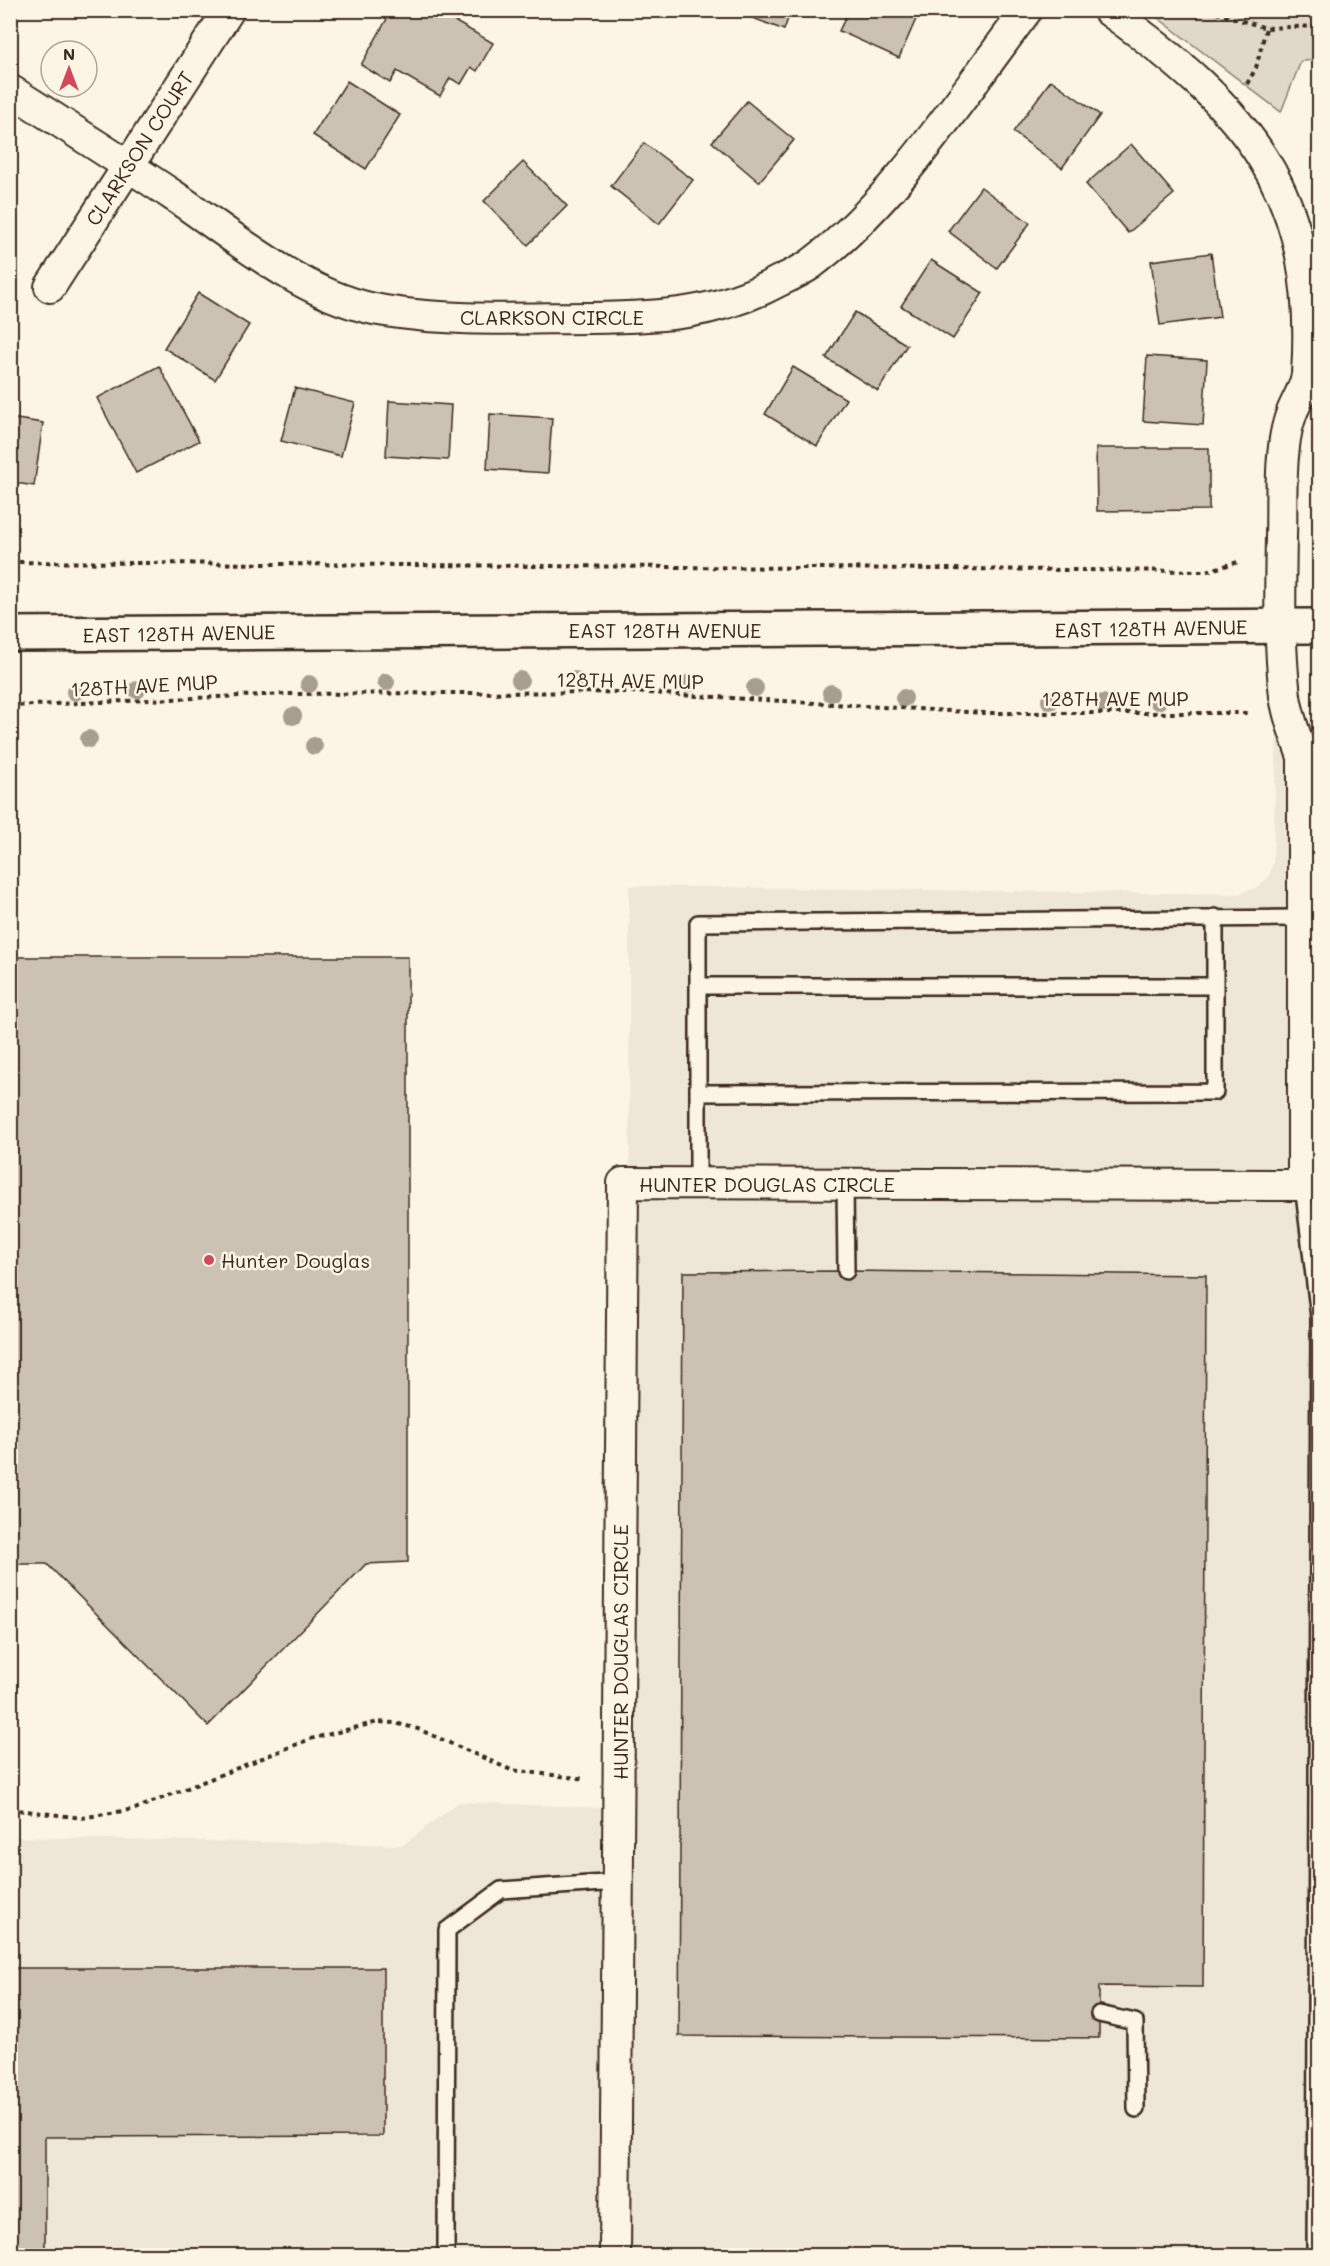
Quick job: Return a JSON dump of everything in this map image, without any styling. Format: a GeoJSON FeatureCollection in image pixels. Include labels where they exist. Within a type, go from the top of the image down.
{"type":"FeatureCollection","features":[{"type":"Feature","properties":{"kind":"main road","name":"EAST 128TH AVENUE"},"geometry":{"type":"LineString","coordinates":[[10,634],[1320,626]]}},
{"type":"Feature","properties":{"kind":"street","name":"CLARKSON COURT"},"geometry":{"type":"LineString","coordinates":[[50,287],[228,10]]}},
{"type":"Feature","properties":{"kind":"street","name":"CLARKSON CIRCLE"},"geometry":{"type":"LineString","coordinates":[[10,90],[128,165],[277,266],[351,303],[384,311],[453,318],[640,317],[684,314],[750,297],[808,266],[857,225],[886,195],[1026,10]]}},
{"type":"Feature","properties":{"kind":"street"},"geometry":{"type":"LineString","coordinates":[[1108,10],[1197,79],[1230,113],[1259,150],[1276,179],[1290,212],[1313,291],[1313,389],[1291,414],[1283,449],[1282,626],[1285,695],[1303,757],[1302,918],[1311,987],[1303,1185]]}},
{"type":"Feature","properties":{"kind":"street"},"geometry":{"type":"LineString","coordinates":[[1303,757],[1320,729]]}},
{"type":"Feature","properties":{"kind":"street","name":"HUNTER DOUGLAS CIRCLE"},"geometry":{"type":"LineString","coordinates":[[615,2256],[623,1184],[1303,1185]]}},
{"type":"Feature","properties":{"kind":"lane"},"geometry":{"type":"LineString","coordinates":[[698,1093],[1215,1092],[1215,916]]}},
{"type":"Feature","properties":{"kind":"lane"},"geometry":{"type":"LineString","coordinates":[[698,1184],[698,923],[1215,916],[1302,918]]}},
{"type":"Feature","properties":{"kind":"lane"},"geometry":{"type":"LineString","coordinates":[[698,986],[1215,986]]}},
{"type":"Feature","properties":{"kind":"lane"},"geometry":{"type":"LineString","coordinates":[[845,1184],[846,1271]]}},
{"type":"Feature","properties":{"kind":"lane"},"geometry":{"type":"LineString","coordinates":[[1303,1185],[1319,1317],[1315,2256]]}},
{"type":"Feature","properties":{"kind":"lane"},"geometry":{"type":"LineString","coordinates":[[446,2256],[447,1930],[501,1890],[618,1882]]}},
{"type":"Feature","properties":{"kind":"lane"},"geometry":{"type":"LineString","coordinates":[[1099,2014],[1135,2022],[1136,2109]]}},
{"type":"Feature","properties":{"kind":"path"},"geometry":{"type":"LineString","coordinates":[[1207,10],[1266,28],[1320,26]]}},
{"type":"Feature","properties":{"kind":"path"},"geometry":{"type":"LineString","coordinates":[[1230,113],[1256,68],[1266,28]]}},
{"type":"Feature","properties":{"kind":"path"},"geometry":{"type":"LineString","coordinates":[[10,562],[1207,571],[1238,562]]}},
{"type":"Feature","properties":{"kind":"path","name":"128TH AVE MUP"},"geometry":{"type":"LineString","coordinates":[[10,706],[287,694],[631,692],[984,713],[1249,713]]}},
{"type":"Feature","properties":{"kind":"path"},"geometry":{"type":"LineString","coordinates":[[10,1809],[82,1818],[135,1809],[310,1739],[336,1730],[378,1722],[395,1723],[418,1729],[511,1770],[591,1780]]}},
{"type":"Feature","properties":{"kind":"shaded area"},"geometry":{"type":"Polygon","coordinates":[[[1149,11],[1319,11],[1319,60],[1301,61],[1281,112],[1149,11]]]}},
{"type":"Feature","properties":{"kind":"shaded area"},"geometry":{"type":"Polygon","coordinates":[[[1277,722],[1319,724],[1319,2255],[11,2256],[11,1837],[403,1845],[459,1802],[631,1809],[629,886],[1238,894],[1258,887],[1269,876],[1273,862],[1277,722]]]}},
{"type":"Feature","properties":{"kind":"building"},"geometry":{"type":"Polygon","coordinates":[[[392,10],[435,10],[493,43],[477,71],[471,67],[461,84],[450,78],[440,96],[397,71],[390,83],[361,65],[392,10]]]}},
{"type":"Feature","properties":{"kind":"building"},"geometry":{"type":"Polygon","coordinates":[[[732,10],[791,10],[784,30],[732,10]]]}},
{"type":"Feature","properties":{"kind":"building"},"geometry":{"type":"Polygon","coordinates":[[[849,10],[920,10],[899,58],[839,31],[849,10]]]}},
{"type":"Feature","properties":{"kind":"building"},"geometry":{"type":"Polygon","coordinates":[[[1051,80],[1100,115],[1062,168],[1013,132],[1051,80]]]}},
{"type":"Feature","properties":{"kind":"building"},"geometry":{"type":"Polygon","coordinates":[[[347,81],[400,115],[366,169],[313,135],[347,81]]]}},
{"type":"Feature","properties":{"kind":"building"},"geometry":{"type":"Polygon","coordinates":[[[747,101],[794,140],[759,182],[712,142],[747,101]]]}},
{"type":"Feature","properties":{"kind":"building"},"geometry":{"type":"Polygon","coordinates":[[[644,143],[693,180],[659,224],[611,186],[644,143]]]}},
{"type":"Feature","properties":{"kind":"building"},"geometry":{"type":"Polygon","coordinates":[[[1131,144],[1174,194],[1128,233],[1086,184],[1131,144]]]}},
{"type":"Feature","properties":{"kind":"building"},"geometry":{"type":"Polygon","coordinates":[[[523,162],[567,206],[528,245],[484,201],[523,162]]]}},
{"type":"Feature","properties":{"kind":"building"},"geometry":{"type":"Polygon","coordinates":[[[981,187],[1030,223],[997,268],[948,231],[981,187]]]}},
{"type":"Feature","properties":{"kind":"building"},"geometry":{"type":"Polygon","coordinates":[[[1211,253],[1220,317],[1160,325],[1151,261],[1211,253]]]}},
{"type":"Feature","properties":{"kind":"building"},"geometry":{"type":"Polygon","coordinates":[[[931,260],[983,293],[953,339],[901,306],[931,260]]]}},
{"type":"Feature","properties":{"kind":"building"},"geometry":{"type":"Polygon","coordinates":[[[198,293],[249,325],[215,380],[164,348],[198,293]]]}},
{"type":"Feature","properties":{"kind":"building"},"geometry":{"type":"Polygon","coordinates":[[[855,312],[907,345],[878,391],[826,358],[855,312]]]}},
{"type":"Feature","properties":{"kind":"building"},"geometry":{"type":"Polygon","coordinates":[[[1147,356],[1207,360],[1203,425],[1143,421],[1147,356]]]}},
{"type":"Feature","properties":{"kind":"building"},"geometry":{"type":"Polygon","coordinates":[[[159,366],[199,441],[136,473],[97,398],[159,366]]]}},
{"type":"Feature","properties":{"kind":"building"},"geometry":{"type":"Polygon","coordinates":[[[793,367],[846,399],[817,446],[765,414],[793,367]]]}},
{"type":"Feature","properties":{"kind":"building"},"geometry":{"type":"Polygon","coordinates":[[[295,388],[355,403],[341,456],[281,441],[295,388]]]}},
{"type":"Feature","properties":{"kind":"building"},"geometry":{"type":"Polygon","coordinates":[[[389,401],[451,405],[448,460],[386,456],[389,401]]]}},
{"type":"Feature","properties":{"kind":"building"},"geometry":{"type":"Polygon","coordinates":[[[490,414],[552,418],[548,473],[487,469],[490,414]]]}},
{"type":"Feature","properties":{"kind":"building"},"geometry":{"type":"Polygon","coordinates":[[[10,418],[43,423],[34,486],[10,482],[10,418]]]}},
{"type":"Feature","properties":{"kind":"building"},"geometry":{"type":"Polygon","coordinates":[[[1096,448],[1209,448],[1209,510],[1097,511],[1096,448]]]}},
{"type":"Feature","properties":{"kind":"building","name":"Hunter Douglas"},"geometry":{"type":"Polygon","coordinates":[[[10,957],[408,957],[408,1562],[366,1564],[208,1726],[47,1564],[10,1564],[10,957]]]}},
{"type":"Feature","properties":{"kind":"building"},"geometry":{"type":"Polygon","coordinates":[[[846,1271],[1206,1275],[1203,1987],[1099,1986],[1099,2038],[679,2036],[683,1272],[846,1271]]]}},
{"type":"Feature","properties":{"kind":"building"},"geometry":{"type":"Polygon","coordinates":[[[10,1968],[383,1968],[383,2136],[45,2137],[45,2256],[10,2256],[10,1968]]]}},
{"type":"Feature","properties":{"kind":"place","name":"Hunter Douglas"},"geometry":{"type":"Point","coordinates":[209,1260]}}]}
